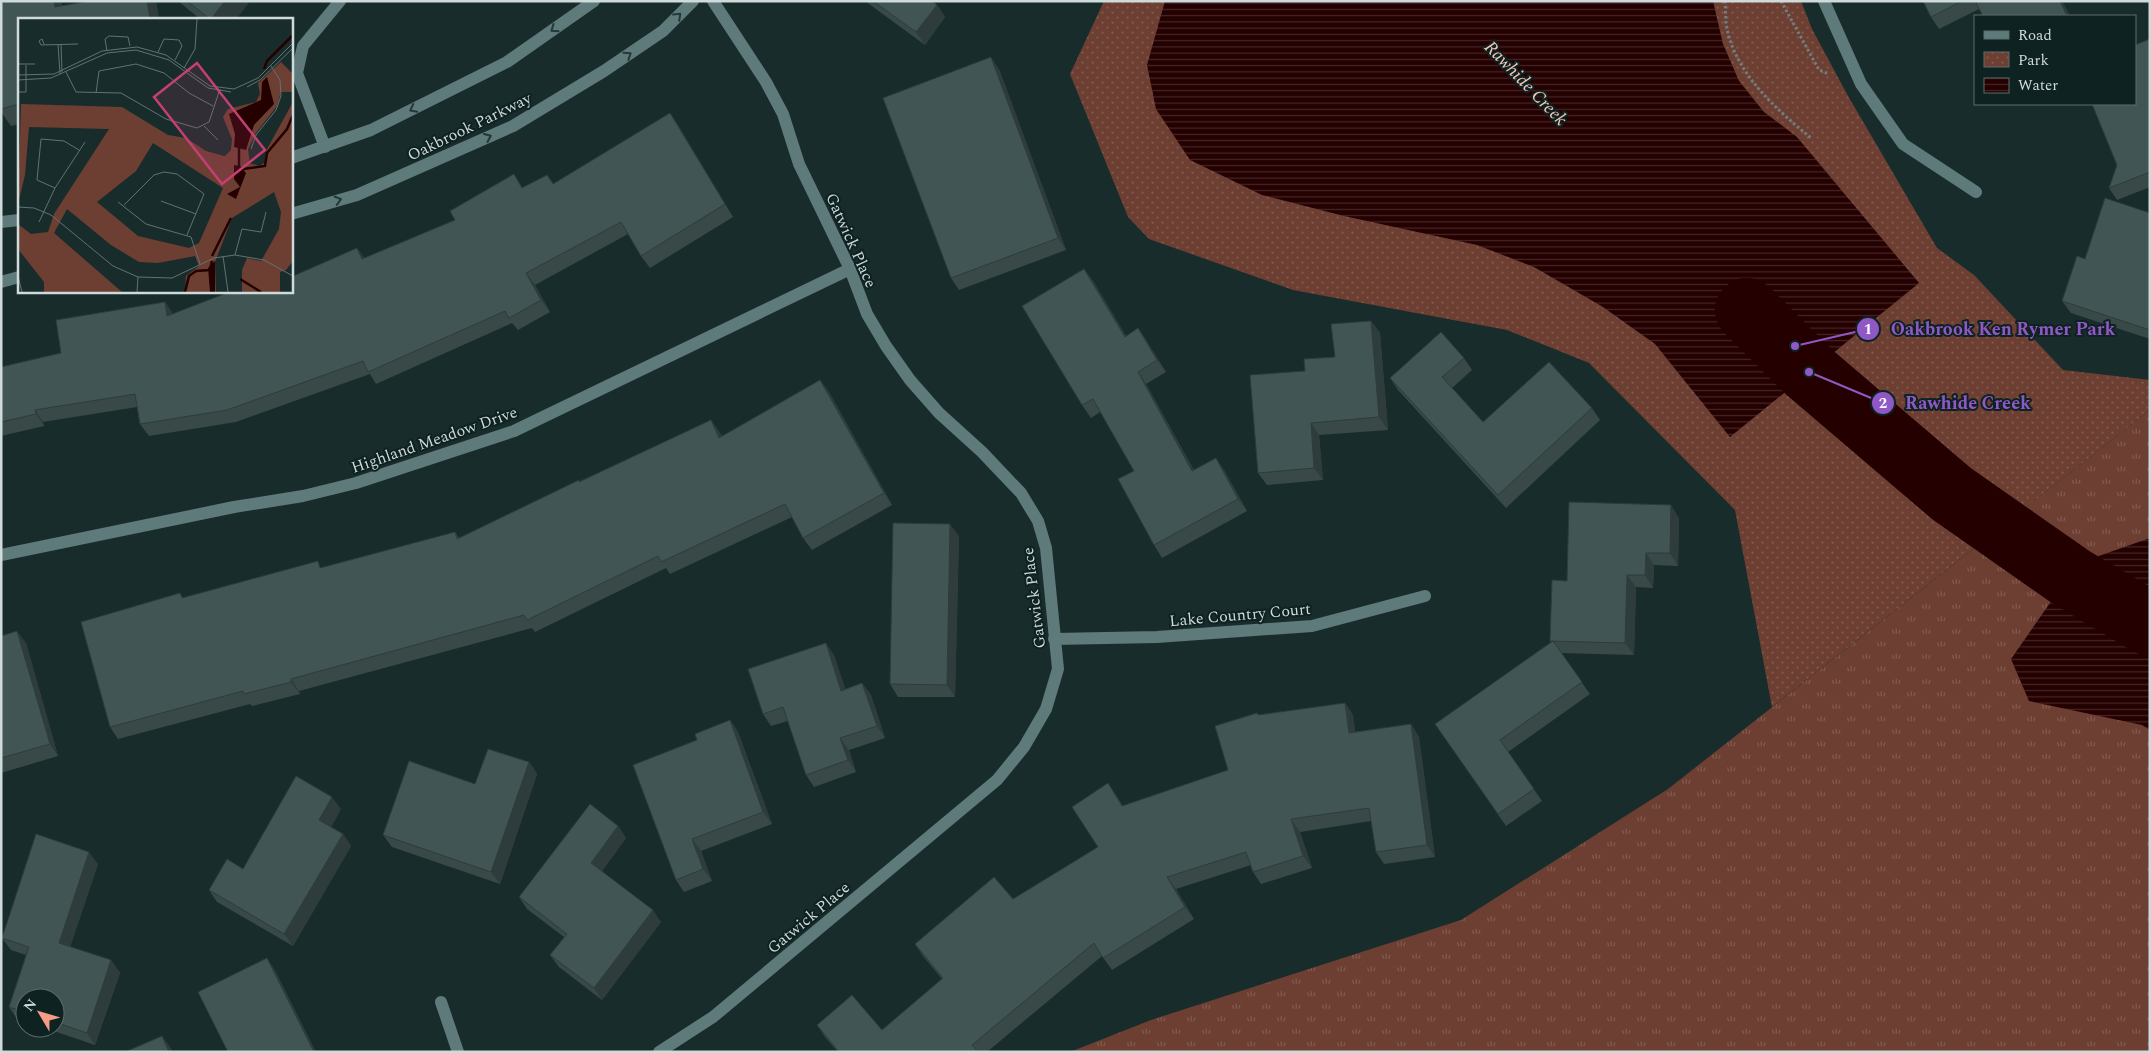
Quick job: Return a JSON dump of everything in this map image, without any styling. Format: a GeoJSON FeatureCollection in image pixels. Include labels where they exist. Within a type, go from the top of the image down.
{"type":"FeatureCollection","features":[{"type":"Feature","properties":{"kind":"street"},"geometry":{"type":"LineString","coordinates":[[326,147],[297,73],[303,46],[340,1]]}},
{"type":"Feature","properties":{"kind":"street"},"geometry":{"type":"LineString","coordinates":[[292,158],[371,130],[507,62],[594,1]]}},
{"type":"Feature","properties":{"kind":"street","name":"Oakbrook Parkway"},"geometry":{"type":"LineString","coordinates":[[292,214],[357,195],[513,126],[604,71],[662,31],[693,1]]}},
{"type":"Feature","properties":{"kind":"street","name":"Gatwick Place"},"geometry":{"type":"LineString","coordinates":[[659,1052],[714,1017],[997,780],[1024,747],[1046,709],[1058,669],[1046,548],[1038,521],[1021,493],[982,452],[939,413],[910,380],[866,314],[850,269],[799,164],[782,114],[766,82],[713,1]]}},
{"type":"Feature","properties":{"kind":"street"},"geometry":{"type":"LineString","coordinates":[[1824,1],[1861,84],[1903,144],[1976,192]]}},
{"type":"Feature","properties":{"kind":"street"},"geometry":{"type":"LineString","coordinates":[[1,222],[18,220]]}},
{"type":"Feature","properties":{"kind":"street","name":"Highland Meadow Drive"},"geometry":{"type":"LineString","coordinates":[[1,555],[234,507],[303,496],[356,483],[514,431],[850,269]]}},
{"type":"Feature","properties":{"kind":"street"},"geometry":{"type":"LineString","coordinates":[[1,282],[18,278]]}},
{"type":"Feature","properties":{"kind":"street","name":"Lake Country Court"},"geometry":{"type":"LineString","coordinates":[[1054,639],[1158,637],[1312,626],[1424,596]]}},
{"type":"Feature","properties":{"kind":"street"},"geometry":{"type":"LineString","coordinates":[[441,1002],[458,1052]]}},
{"type":"Feature","properties":{"kind":"path"},"geometry":{"type":"LineString","coordinates":[[1725,1],[1726,28],[1742,66],[1775,108],[1811,138]]}},
{"type":"Feature","properties":{"kind":"path"},"geometry":{"type":"LineString","coordinates":[[1781,1],[1819,70],[1861,84]]}},
{"type":"Feature","properties":{"kind":"green space"},"geometry":{"type":"Polygon","coordinates":[[[1104,1],[1801,1],[1812,29],[1848,96],[1937,248],[1974,275],[2063,370],[2150,380],[2150,410],[1772,707],[1735,510],[1589,363],[1507,330],[1293,290],[1149,239],[1128,217],[1070,74],[1104,1]]]}},
{"type":"Feature","properties":{"kind":"green space"},"geometry":{"type":"Polygon","coordinates":[[[2150,410],[2150,1052],[1070,1052],[1151,1020],[1461,920],[1668,789],[2150,410]]]}},
{"type":"Feature","properties":{"kind":"water"},"geometry":{"type":"Polygon","coordinates":[[[1165,1],[1713,1],[1723,44],[1739,81],[1764,112],[1797,137],[1919,283],[1730,437],[1655,344],[1603,307],[1534,267],[1477,245],[1344,216],[1262,195],[1190,160],[1156,109],[1147,65],[1165,1]]]}},
{"type":"Feature","properties":{"kind":"water"},"geometry":{"type":"Polygon","coordinates":[[[2150,538],[2150,730],[2142,725],[2029,701],[2011,659],[2059,590],[2093,558],[2150,538]]]}},
{"type":"Feature","properties":{"kind":"building"},"geometry":{"type":"Polygon","coordinates":[[[1,1],[54,1],[55,7],[89,1],[147,1],[150,18],[18,18],[18,104],[1,109],[1,1]]]}},
{"type":"Feature","properties":{"kind":"building"},"geometry":{"type":"Polygon","coordinates":[[[187,1],[225,1],[212,18],[209,18],[187,1]]]}},
{"type":"Feature","properties":{"kind":"building"},"geometry":{"type":"Polygon","coordinates":[[[873,1],[932,1],[937,5],[916,32],[873,1]]]}},
{"type":"Feature","properties":{"kind":"building"},"geometry":{"type":"Polygon","coordinates":[[[1923,1],[1962,1],[1931,17],[1923,1]]]}},
{"type":"Feature","properties":{"kind":"building"},"geometry":{"type":"Polygon","coordinates":[[[1975,1],[2060,1],[2067,15],[1982,15],[1975,1]]]}},
{"type":"Feature","properties":{"kind":"building"},"geometry":{"type":"Polygon","coordinates":[[[2150,39],[2150,172],[2109,188],[2117,165],[2092,105],[2136,105],[2136,45],[2150,39]]]}},
{"type":"Feature","properties":{"kind":"building"},"geometry":{"type":"Polygon","coordinates":[[[991,57],[1058,238],[951,278],[883,98],[991,57]]]}},
{"type":"Feature","properties":{"kind":"building"},"geometry":{"type":"Polygon","coordinates":[[[670,113],[725,204],[641,256],[621,222],[526,273],[541,300],[509,318],[505,311],[368,372],[363,361],[227,410],[140,424],[135,394],[35,410],[36,414],[1,422],[1,367],[61,353],[56,320],[165,302],[167,316],[229,292],[292,292],[292,277],[357,248],[362,259],[455,220],[450,211],[514,174],[522,188],[547,175],[553,184],[670,113]]]}},
{"type":"Feature","properties":{"kind":"building"},"geometry":{"type":"Polygon","coordinates":[[[2105,198],[2150,213],[2150,330],[2062,301],[2077,256],[2085,259],[2105,198]]]}},
{"type":"Feature","properties":{"kind":"building"},"geometry":{"type":"Polygon","coordinates":[[[1084,269],[1125,337],[1138,328],[1157,360],[1138,372],[1192,471],[1216,458],[1238,499],[1154,545],[1118,479],[1134,471],[1093,399],[1082,405],[1022,306],[1084,269]]]}},
{"type":"Feature","properties":{"kind":"building"},"geometry":{"type":"Polygon","coordinates":[[[1371,321],[1379,417],[1311,423],[1314,468],[1258,473],[1250,375],[1305,371],[1304,359],[1335,357],[1331,324],[1371,321]]]}},
{"type":"Feature","properties":{"kind":"building"},"geometry":{"type":"Polygon","coordinates":[[[1441,332],[1464,358],[1442,377],[1483,422],[1549,362],[1592,408],[1498,495],[1390,378],[1441,332]]]}},
{"type":"Feature","properties":{"kind":"building"},"geometry":{"type":"Polygon","coordinates":[[[820,380],[884,493],[803,538],[785,504],[661,562],[658,556],[527,620],[524,615],[291,679],[291,682],[244,694],[243,691],[110,727],[81,622],[180,593],[182,598],[318,561],[320,568],[455,532],[457,539],[579,480],[579,482],[711,420],[719,438],[820,380]]]}},
{"type":"Feature","properties":{"kind":"building"},"geometry":{"type":"Polygon","coordinates":[[[1569,502],[1671,505],[1670,553],[1646,553],[1645,575],[1627,575],[1625,643],[1550,641],[1552,580],[1567,581],[1569,502]]]}},
{"type":"Feature","properties":{"kind":"building"},"geometry":{"type":"Polygon","coordinates":[[[893,523],[950,524],[947,685],[890,684],[893,523]]]}},
{"type":"Feature","properties":{"kind":"building"},"geometry":{"type":"Polygon","coordinates":[[[17,631],[50,744],[1,758],[1,636],[17,631]]]}},
{"type":"Feature","properties":{"kind":"building"},"geometry":{"type":"Polygon","coordinates":[[[1553,641],[1582,682],[1500,740],[1534,789],[1498,814],[1435,724],[1553,641]]]}},
{"type":"Feature","properties":{"kind":"building"},"geometry":{"type":"Polygon","coordinates":[[[826,643],[841,691],[862,683],[877,726],[840,738],[848,760],[806,775],[783,707],[763,714],[748,669],[826,643]]]}},
{"type":"Feature","properties":{"kind":"building"},"geometry":{"type":"Polygon","coordinates":[[[1345,703],[1349,733],[1411,724],[1427,845],[1376,852],[1369,808],[1291,819],[1303,856],[1253,872],[1246,852],[1167,877],[1185,907],[1103,958],[1094,943],[972,1045],[978,1052],[839,1052],[817,1025],[852,995],[882,1030],[943,978],[915,944],[994,877],[1013,899],[1098,847],[1072,807],[1108,783],[1122,806],[1228,770],[1215,726],[1257,713],[1258,715],[1345,703]]]}},
{"type":"Feature","properties":{"kind":"building"},"geometry":{"type":"Polygon","coordinates":[[[730,720],[763,812],[692,839],[703,869],[676,880],[633,765],[697,740],[695,734],[730,720]]]}},
{"type":"Feature","properties":{"kind":"building"},"geometry":{"type":"Polygon","coordinates":[[[488,749],[529,762],[491,872],[383,835],[409,761],[475,784],[488,749]]]}},
{"type":"Feature","properties":{"kind":"building"},"geometry":{"type":"Polygon","coordinates":[[[296,776],[332,797],[319,820],[343,834],[284,934],[209,890],[227,859],[243,869],[296,776]]]}},
{"type":"Feature","properties":{"kind":"building"},"geometry":{"type":"Polygon","coordinates":[[[590,804],[618,826],[591,863],[653,910],[594,988],[550,955],[567,934],[519,897],[590,804]]]}},
{"type":"Feature","properties":{"kind":"building"},"geometry":{"type":"Polygon","coordinates":[[[36,834],[89,852],[59,943],[111,960],[87,1033],[65,1025],[65,988],[15,988],[29,947],[2,938],[36,834]]]}},
{"type":"Feature","properties":{"kind":"building"},"geometry":{"type":"Polygon","coordinates":[[[267,958],[314,1052],[228,1052],[198,992],[267,958]]]}},
{"type":"Feature","properties":{"kind":"building"},"geometry":{"type":"Polygon","coordinates":[[[15,989],[15,1009],[9,1007],[15,989]]]}},
{"type":"Feature","properties":{"kind":"building"},"geometry":{"type":"Polygon","coordinates":[[[162,1036],[169,1052],[125,1052],[162,1036]]]}},
{"type":"Feature","properties":{"kind":"waterway","name":"Rawhide Creek"},"geometry":{"type":"LineString","coordinates":[[1747,310],[1809,372],[1952,494],[2072,578],[2150,624]]}},
{"type":"Feature","properties":{"kind":"place","name":"Oakbrook Ken Rymer Park"},"geometry":{"type":"Point","coordinates":[1795,346]}},
{"type":"Feature","properties":{"kind":"place","name":"Rawhide Creek"},"geometry":{"type":"Point","coordinates":[1809,372]}}]}
